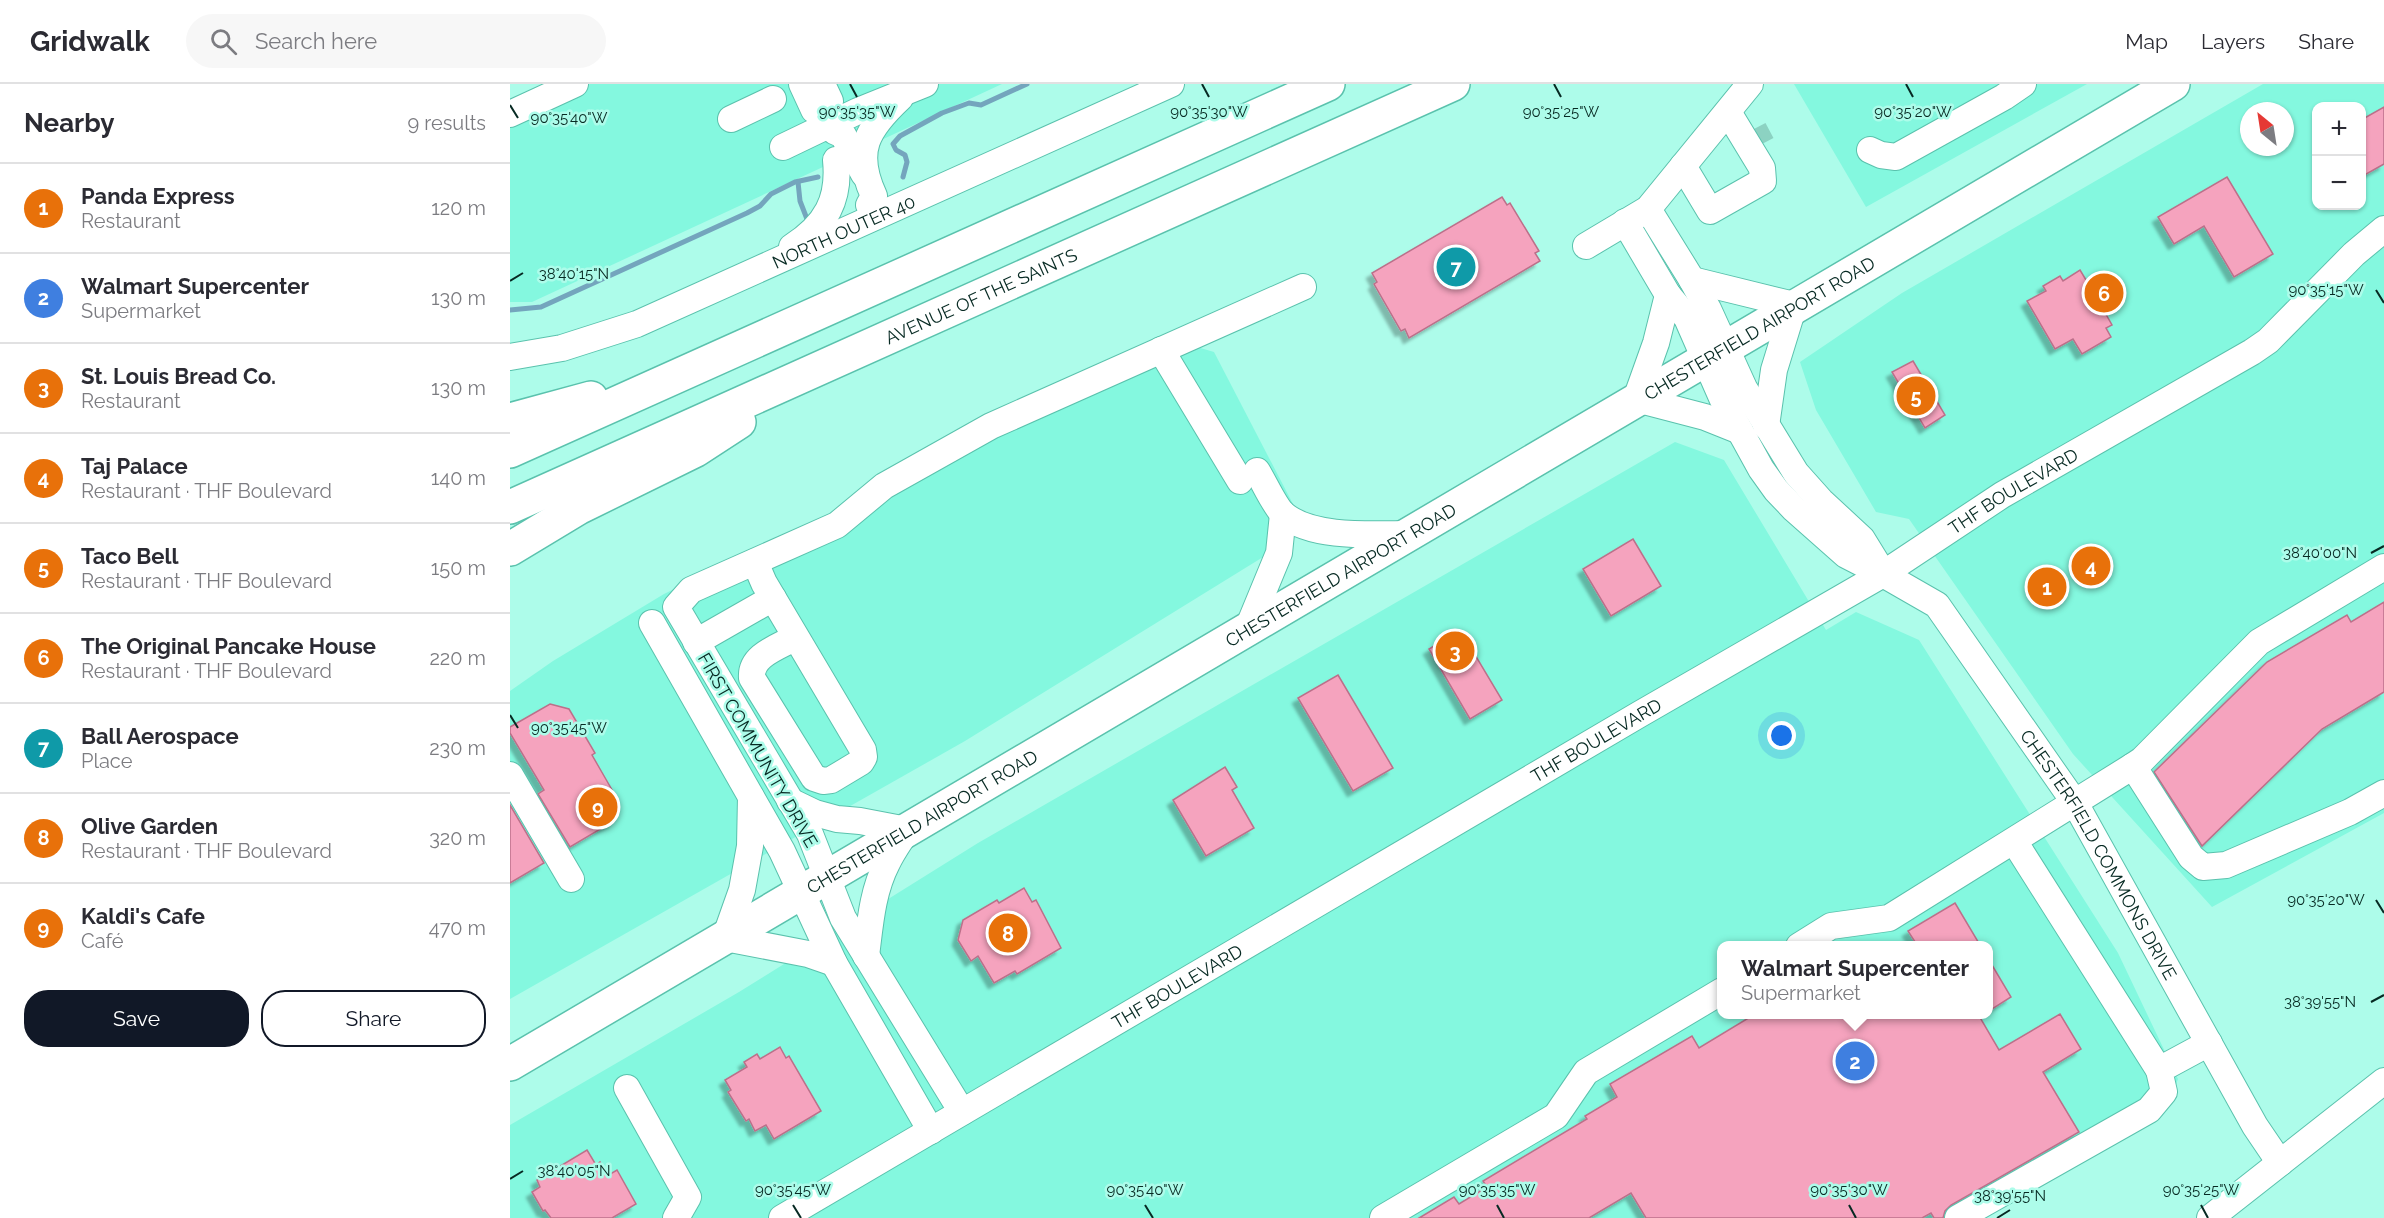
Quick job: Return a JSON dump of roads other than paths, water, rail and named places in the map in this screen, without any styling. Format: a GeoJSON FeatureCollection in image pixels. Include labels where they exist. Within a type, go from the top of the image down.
{"type":"FeatureCollection","features":[{"type":"Feature","properties":{"kind":"main road"},"geometry":{"type":"LineString","coordinates":[[510,451],[1328,84]]}},
{"type":"Feature","properties":{"kind":"main road","name":"AVENUE OF THE SAINTS"},"geometry":{"type":"LineString","coordinates":[[510,507],[1452,84]]}},
{"type":"Feature","properties":{"kind":"main road","name":"CHESTERFIELD AIRPORT ROAD"},"geometry":{"type":"LineString","coordinates":[[510,1064],[1794,305],[2173,84]]}},
{"type":"Feature","properties":{"kind":"main road"},"geometry":{"type":"LineString","coordinates":[[510,549],[578,508],[696,450],[832,363]]}},
{"type":"Feature","properties":{"kind":"main road"},"geometry":{"type":"LineString","coordinates":[[510,420],[669,380]]}},
{"type":"Feature","properties":{"kind":"street"},"geometry":{"type":"LineString","coordinates":[[510,114],[575,84]]}},
{"type":"Feature","properties":{"kind":"street"},"geometry":{"type":"LineString","coordinates":[[802,84],[814,110],[831,123],[843,135],[874,196],[872,211],[860,202],[829,144],[831,123],[830,101],[822,84]]}},
{"type":"Feature","properties":{"kind":"street","name":"NORTH OUTER 40"},"geometry":{"type":"LineString","coordinates":[[510,357],[562,348],[637,324],[752,273],[872,211],[1171,84]]}},
{"type":"Feature","properties":{"kind":"street"},"geometry":{"type":"LineString","coordinates":[[1683,166],[1710,211],[1763,181],[1749,136],[1750,84]]}},
{"type":"Feature","properties":{"kind":"street"},"geometry":{"type":"LineString","coordinates":[[1870,150],[1881,155],[1896,157],[2004,97],[2023,84]]}},
{"type":"Feature","properties":{"kind":"street"},"geometry":{"type":"LineString","coordinates":[[783,147],[808,133],[915,88]]}},
{"type":"Feature","properties":{"kind":"street"},"geometry":{"type":"LineString","coordinates":[[865,177],[865,146],[871,130],[879,118],[915,88]]}},
{"type":"Feature","properties":{"kind":"street"},"geometry":{"type":"LineString","coordinates":[[732,118],[773,99]]}},
{"type":"Feature","properties":{"kind":"street"},"geometry":{"type":"LineString","coordinates":[[1586,246],[1648,209],[1683,166],[1749,136]]}},
{"type":"Feature","properties":{"kind":"street"},"geometry":{"type":"LineString","coordinates":[[752,273],[801,241],[831,207],[838,176],[836,160]]}},
{"type":"Feature","properties":{"kind":"street"},"geometry":{"type":"LineString","coordinates":[[1648,209],[1708,309],[1715,352]]}},
{"type":"Feature","properties":{"kind":"street"},"geometry":{"type":"LineString","coordinates":[[1625,222],[1668,295],[1715,352]]}},
{"type":"Feature","properties":{"kind":"street","name":"THF BOULEVARD"},"geometry":{"type":"LineString","coordinates":[[782,1218],[1883,573],[2002,495],[2252,352],[2268,341],[2354,254],[2384,229]]}},
{"type":"Feature","properties":{"kind":"street"},"geometry":{"type":"LineString","coordinates":[[1692,280],[1794,305],[1774,370],[1766,426]]}},
{"type":"Feature","properties":{"kind":"street"},"geometry":{"type":"LineString","coordinates":[[796,637],[755,661],[751,669],[754,681],[814,778],[823,781],[831,780],[861,762],[864,757],[863,750],[773,598],[755,562],[837,525],[884,486],[991,426],[1303,287]]}},
{"type":"Feature","properties":{"kind":"street"},"geometry":{"type":"LineString","coordinates":[[1668,295],[1656,344],[1636,399],[1705,417],[1740,431]]}},
{"type":"Feature","properties":{"kind":"street"},"geometry":{"type":"LineString","coordinates":[[1161,350],[1249,476],[1283,514],[1326,532],[1410,534]]}},
{"type":"Feature","properties":{"kind":"street","name":"CHESTERFIELD COMMONS DRIVE"},"geometry":{"type":"LineString","coordinates":[[1715,352],[1744,388],[1796,473],[1821,501],[1862,539],[1883,573]]}},
{"type":"Feature","properties":{"kind":"street","name":"CHESTERFIELD COMMONS DRIVE"},"geometry":{"type":"LineString","coordinates":[[1715,352],[1723,400],[1776,490],[1846,555],[1883,573],[1937,605],[2075,803],[2255,1126],[2280,1163]]}},
{"type":"Feature","properties":{"kind":"street"},"geometry":{"type":"LineString","coordinates":[[1248,628],[1279,553],[1283,514]]}},
{"type":"Feature","properties":{"kind":"street","name":"FIRST COMMUNITY DRIVE"},"geometry":{"type":"LineString","coordinates":[[755,562],[691,590],[676,607],[810,834],[809,886],[834,963],[931,1131]]}},
{"type":"Feature","properties":{"kind":"street"},"geometry":{"type":"LineString","coordinates":[[1806,941],[1831,927],[1889,918],[2133,766],[2142,760],[2259,642],[2384,567]]}},
{"type":"Feature","properties":{"kind":"street"},"geometry":{"type":"LineString","coordinates":[[696,642],[773,598]]}},
{"type":"Feature","properties":{"kind":"street","name":"FIRST COMMUNITY DRIVE"},"geometry":{"type":"LineString","coordinates":[[652,623],[782,851],[809,886],[843,918],[962,1112]]}},
{"type":"Feature","properties":{"kind":"street"},"geometry":{"type":"LineString","coordinates":[[728,695],[754,681]]}},
{"type":"Feature","properties":{"kind":"street"},"geometry":{"type":"LineString","coordinates":[[2133,766],[2191,857],[2203,867],[2226,865],[2350,812],[2384,793]]}},
{"type":"Feature","properties":{"kind":"street"},"geometry":{"type":"LineString","coordinates":[[510,775],[571,879]]}},
{"type":"Feature","properties":{"kind":"street"},"geometry":{"type":"LineString","coordinates":[[751,797],[750,846],[742,890],[724,938],[808,954],[834,963]]}},
{"type":"Feature","properties":{"kind":"street"},"geometry":{"type":"LineString","coordinates":[[790,801],[815,813],[837,819],[907,830],[887,863],[878,885],[870,919],[866,956]]}},
{"type":"Feature","properties":{"kind":"street"},"geometry":{"type":"LineString","coordinates":[[1958,1218],[2149,1110],[2164,1092],[2159,1070],[2014,841]]}},
{"type":"Feature","properties":{"kind":"street"},"geometry":{"type":"LineString","coordinates":[[1383,1218],[1556,1116],[1586,1072],[1717,994]]}},
{"type":"Feature","properties":{"kind":"street"},"geometry":{"type":"LineString","coordinates":[[2159,1070],[2209,1043]]}},
{"type":"Feature","properties":{"kind":"street"},"geometry":{"type":"LineString","coordinates":[[2210,1218],[2384,1081]]}},
{"type":"Feature","properties":{"kind":"street"},"geometry":{"type":"LineString","coordinates":[[627,1088],[688,1197],[676,1218]]}},
{"type":"Feature","properties":{"kind":"waterway"},"geometry":{"type":"LineString","coordinates":[[903,177],[907,162],[905,155],[896,150],[893,144],[900,136],[942,113],[969,103],[981,105],[1027,84]]}},
{"type":"Feature","properties":{"kind":"waterway"},"geometry":{"type":"LineString","coordinates":[[510,310],[541,307],[747,213],[760,206],[771,194],[795,182],[818,177]]}},
{"type":"Feature","properties":{"kind":"waterway"},"geometry":{"type":"LineString","coordinates":[[798,182],[800,201],[807,219]]}},
{"type":"Feature","properties":{"kind":"tunnel"},"geometry":{"type":"LineString","coordinates":[[1754,129],[1762,144]]}},
{"type":"Feature","properties":{"kind":"place","name":"Ball Aerospace"},"geometry":{"type":"Point","coordinates":[1456,267]}},
{"type":"Feature","properties":{"kind":"place","name":"The Original Pancake House"},"geometry":{"type":"Point","coordinates":[2104,293]}},
{"type":"Feature","properties":{"kind":"place","name":"Taco Bell"},"geometry":{"type":"Point","coordinates":[1916,396]}},
{"type":"Feature","properties":{"kind":"place","name":"Taj Palace"},"geometry":{"type":"Point","coordinates":[2091,566]}},
{"type":"Feature","properties":{"kind":"place","name":"Panda Express"},"geometry":{"type":"Point","coordinates":[2047,587]}},
{"type":"Feature","properties":{"kind":"place","name":"St. Louis Bread Co."},"geometry":{"type":"Point","coordinates":[1455,651]}},
{"type":"Feature","properties":{"kind":"place","name":"Kaldi's Cafe"},"geometry":{"type":"Point","coordinates":[598,807]}},
{"type":"Feature","properties":{"kind":"place","name":"Olive Garden"},"geometry":{"type":"Point","coordinates":[1008,933]}},
{"type":"Feature","properties":{"kind":"place","name":"Walmart Supercenter"},"geometry":{"type":"Point","coordinates":[1855,1061]}}]}
